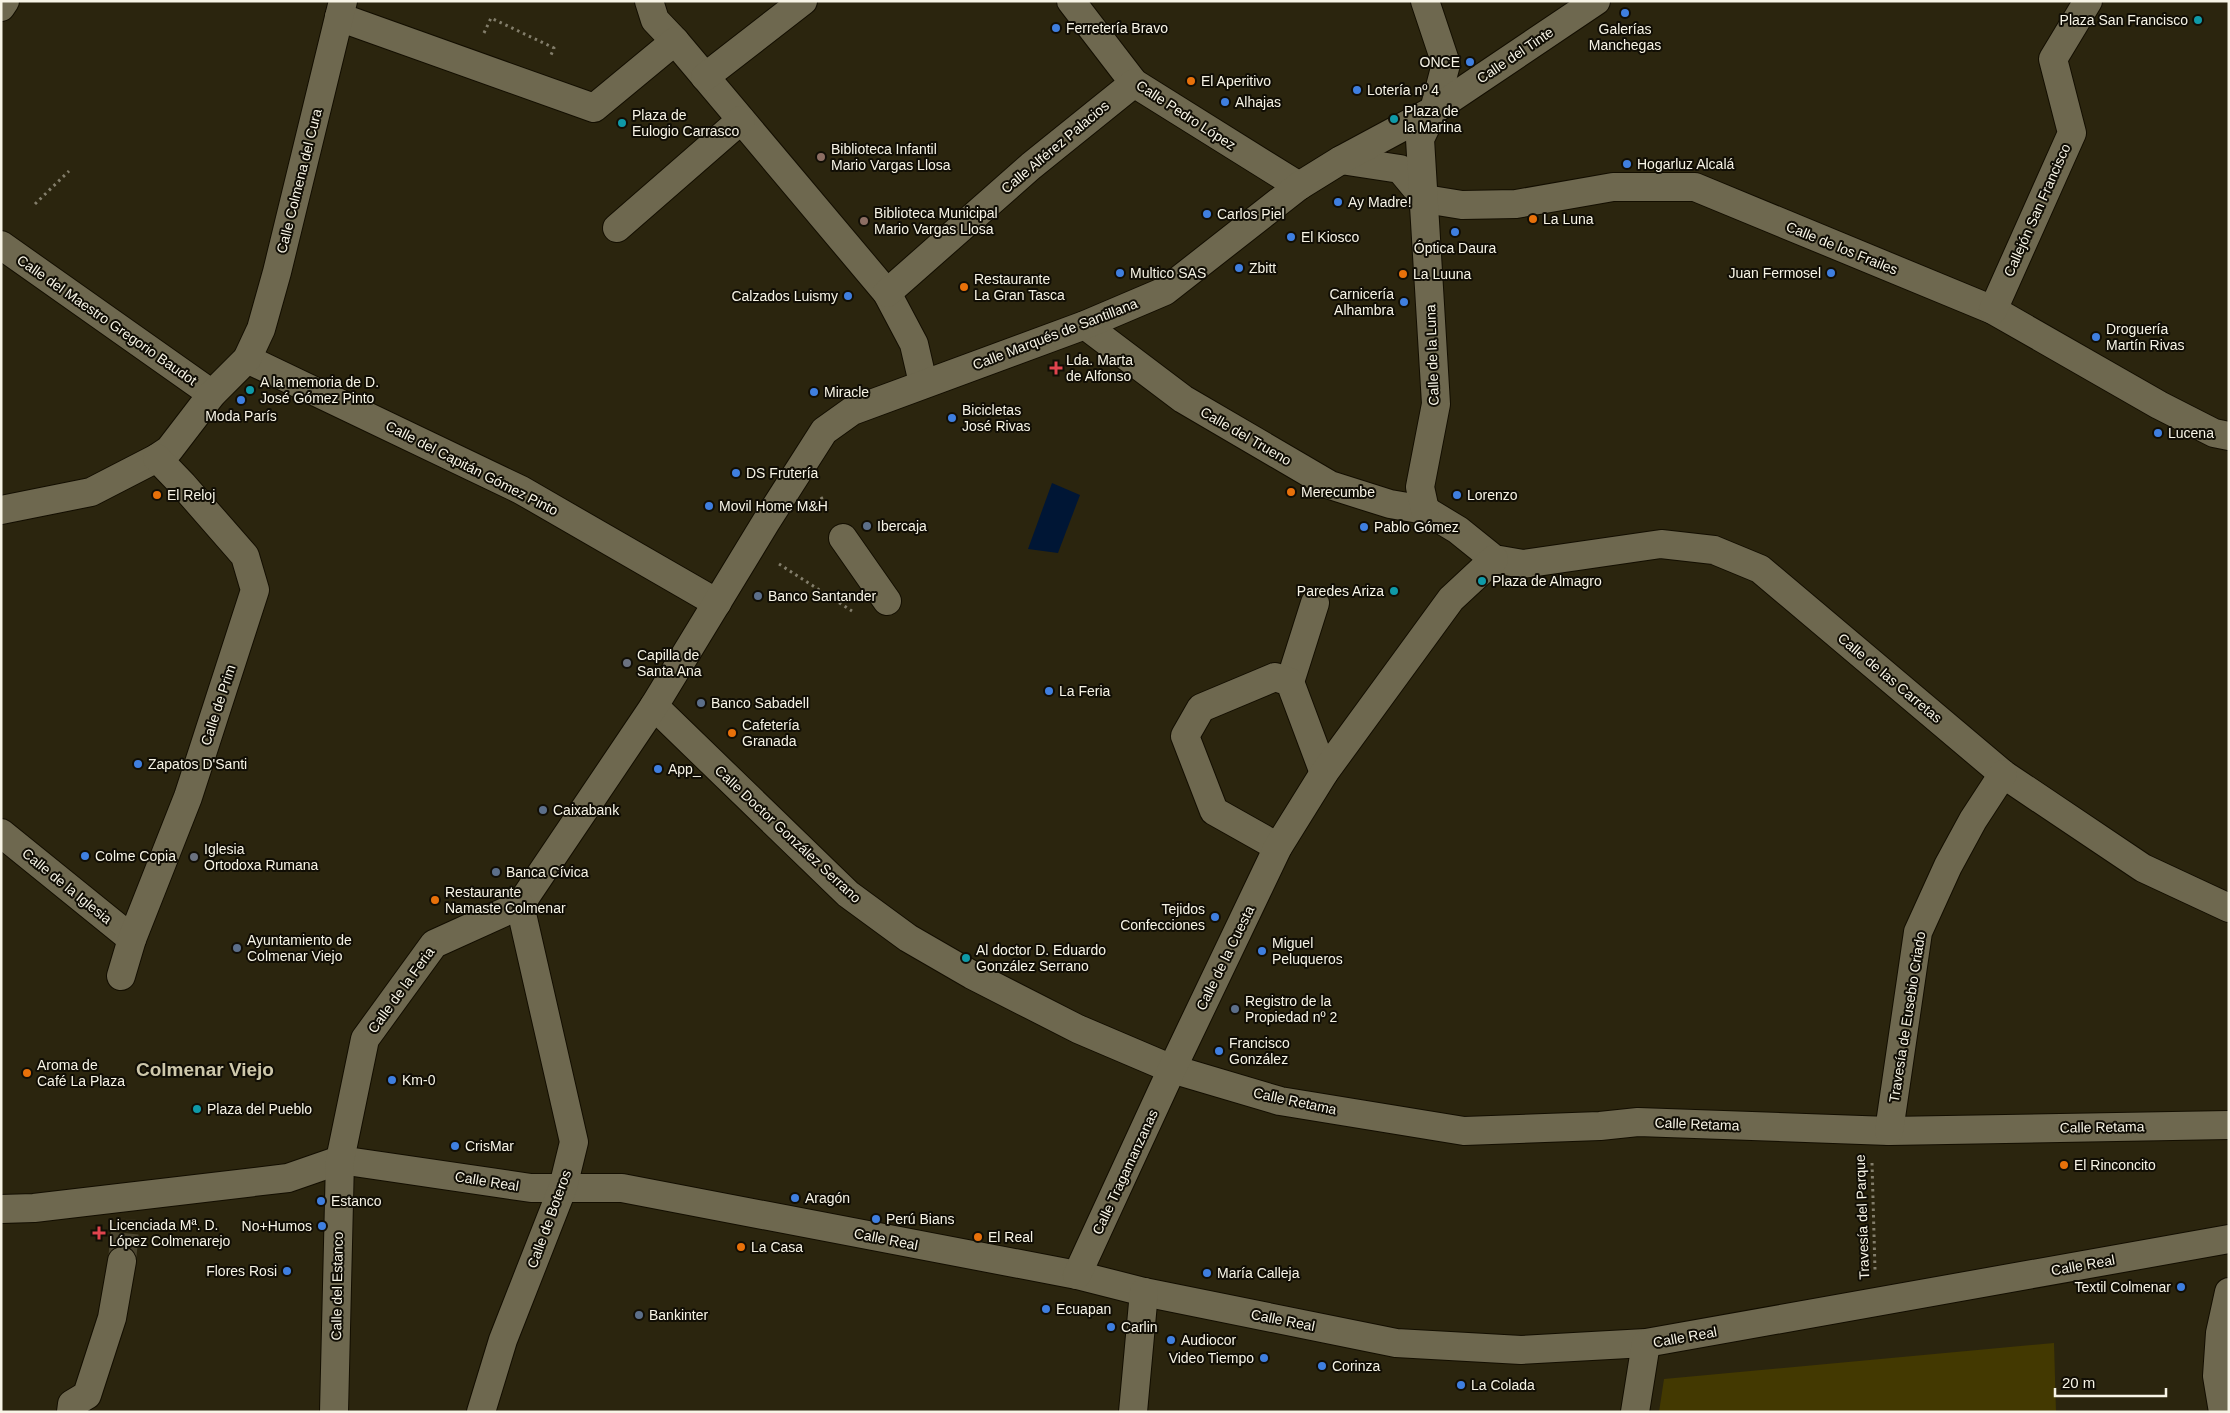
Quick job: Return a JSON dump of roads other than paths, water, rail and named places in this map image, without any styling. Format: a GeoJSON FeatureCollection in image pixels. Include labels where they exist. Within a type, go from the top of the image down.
{"type":"FeatureCollection","features":[{"type":"Feature","properties":{"kind":"street"},"geometry":{"type":"LineString","coordinates":[[1,7],[4,1]]}},
{"type":"Feature","properties":{"kind":"street"},"geometry":{"type":"LineString","coordinates":[[649,1],[655,20],[887,293],[914,344],[923,383]]}},
{"type":"Feature","properties":{"kind":"street"},"geometry":{"type":"LineString","coordinates":[[705,77],[804,1]]}},
{"type":"Feature","properties":{"kind":"street","name":"Calle Pedro López"},"geometry":{"type":"LineString","coordinates":[[1070,1],[1134,82],[1299,186]]}},
{"type":"Feature","properties":{"kind":"street"},"geometry":{"type":"LineString","coordinates":[[1425,1],[1446,64],[1434,110],[1420,139],[1425,199]]}},
{"type":"Feature","properties":{"kind":"street","name":"Calle del Tinte"},"geometry":{"type":"LineString","coordinates":[[1434,110],[1596,1]]}},
{"type":"Feature","properties":{"kind":"street","name":"Callejón San Francisco"},"geometry":{"type":"LineString","coordinates":[[1993,310],[2072,133],[2053,59],[2088,1]]}},
{"type":"Feature","properties":{"kind":"street"},"geometry":{"type":"LineString","coordinates":[[341,9],[538,88],[594,108],[674,42]]}},
{"type":"Feature","properties":{"kind":"street","name":"Calle Colmena del Cura"},"geometry":{"type":"LineString","coordinates":[[1,510],[91,492],[157,458],[169,450],[212,394],[247,359],[261,329],[277,272],[341,9]]}},
{"type":"Feature","properties":{"kind":"street","name":"Calle Alférez Palacios"},"geometry":{"type":"LineString","coordinates":[[887,293],[1031,166],[1134,82]]}},
{"type":"Feature","properties":{"kind":"street"},"geometry":{"type":"LineString","coordinates":[[1299,186],[1341,160],[1434,110]]}},
{"type":"Feature","properties":{"kind":"street"},"geometry":{"type":"LineString","coordinates":[[617,228],[741,120]]}},
{"type":"Feature","properties":{"kind":"street"},"geometry":{"type":"LineString","coordinates":[[1341,160],[1400,169],[1425,199]]}},
{"type":"Feature","properties":{"kind":"street","name":"Calle Marqués de Santillana"},"geometry":{"type":"LineString","coordinates":[[654,706],[751,546],[824,431],[852,411],[923,383],[1085,325],[1165,291],[1299,186]]}},
{"type":"Feature","properties":{"kind":"street","name":"Calle de los Frailes"},"geometry":{"type":"LineString","coordinates":[[1425,199],[1462,205],[1516,204],[1613,187],[1695,187],[1993,310],[2159,405],[2214,433],[2229,436]]}},
{"type":"Feature","properties":{"kind":"street","name":"Calle de la Luna"},"geometry":{"type":"LineString","coordinates":[[1424,510],[1420,488],[1436,404],[1425,199]]}},
{"type":"Feature","properties":{"kind":"street","name":"Calle del Maestro Gregorio Baudot"},"geometry":{"type":"LineString","coordinates":[[1,245],[212,394]]}},
{"type":"Feature","properties":{"kind":"street","name":"Calle del Trueno"},"geometry":{"type":"LineString","coordinates":[[1085,325],[1184,399],[1330,485],[1390,504],[1424,510]]}},
{"type":"Feature","properties":{"kind":"street","name":"Calle del Capitán Gómez Pinto"},"geometry":{"type":"LineString","coordinates":[[247,359],[522,490],[716,603]]}},
{"type":"Feature","properties":{"kind":"street","name":"Calle de Prim"},"geometry":{"type":"LineString","coordinates":[[122,976],[132,939],[188,797],[255,590],[244,556],[183,485],[157,458]]}},
{"type":"Feature","properties":{"kind":"street"},"geometry":{"type":"LineString","coordinates":[[1424,510],[1458,530],[1494,559]]}},
{"type":"Feature","properties":{"kind":"street"},"geometry":{"type":"LineString","coordinates":[[842,538],[886,601]]}},
{"type":"Feature","properties":{"kind":"street","name":"Calle de las Carretas"},"geometry":{"type":"LineString","coordinates":[[1494,559],[1523,564],[1661,544],[1714,550],[1760,569],[2004,774],[2143,868],[2229,908]]}},
{"type":"Feature","properties":{"kind":"street","name":"Calle de la Cuesta"},"geometry":{"type":"LineString","coordinates":[[1172,1069],[1278,847],[1324,773],[1451,599],[1494,559]]}},
{"type":"Feature","properties":{"kind":"street"},"geometry":{"type":"LineString","coordinates":[[1315,603],[1290,682],[1324,773]]}},
{"type":"Feature","properties":{"kind":"street"},"geometry":{"type":"LineString","coordinates":[[1278,847],[1214,812],[1185,736],[1201,708],[1275,677],[1290,682]]}},
{"type":"Feature","properties":{"kind":"street"},"geometry":{"type":"LineString","coordinates":[[520,905],[654,706]]}},
{"type":"Feature","properties":{"kind":"street","name":"Calle Doctor González Serrano"},"geometry":{"type":"LineString","coordinates":[[654,706],[848,894],[908,938],[972,975],[1078,1029],[1172,1069]]}},
{"type":"Feature","properties":{"kind":"street","name":"Travesía de Eusebio Criado"},"geometry":{"type":"LineString","coordinates":[[1880,1130],[1918,932],[1948,866],[1973,820],[2004,774]]}},
{"type":"Feature","properties":{"kind":"street","name":"Calle de la Iglesia"},"geometry":{"type":"LineString","coordinates":[[1,833],[132,939]]}},
{"type":"Feature","properties":{"kind":"street","name":"Calle de la Feria"},"geometry":{"type":"LineString","coordinates":[[340,1160],[365,1040],[434,944],[520,905]]}},
{"type":"Feature","properties":{"kind":"street","name":"Calle de Boteros"},"geometry":{"type":"LineString","coordinates":[[481,1412],[503,1340],[563,1187],[574,1142],[520,905]]}},
{"type":"Feature","properties":{"kind":"street","name":"Calle Retama"},"geometry":{"type":"LineString","coordinates":[[1172,1069],[1280,1101],[1464,1131],[1600,1126],[1638,1122],[1880,1130],[2229,1125]]}},
{"type":"Feature","properties":{"kind":"street","name":"Calle Tragamanzanas"},"geometry":{"type":"LineString","coordinates":[[1077,1275],[1172,1069]]}},
{"type":"Feature","properties":{"kind":"street"},"geometry":{"type":"LineString","coordinates":[[1,1209],[70,1204],[288,1178],[340,1160]]}},
{"type":"Feature","properties":{"kind":"street","name":"Calle Real"},"geometry":{"type":"LineString","coordinates":[[340,1160],[531,1188],[622,1188],[1077,1275],[1144,1292],[1396,1343],[1521,1350],[1646,1343],[2229,1239]]}},
{"type":"Feature","properties":{"kind":"street","name":"Calle del Estanco"},"geometry":{"type":"LineString","coordinates":[[334,1412],[340,1160]]}},
{"type":"Feature","properties":{"kind":"street"},"geometry":{"type":"LineString","coordinates":[[71,1412],[72,1404],[87,1395],[112,1318],[122,1261]]}},
{"type":"Feature","properties":{"kind":"street"},"geometry":{"type":"LineString","coordinates":[[1133,1412],[1144,1292]]}},
{"type":"Feature","properties":{"kind":"street"},"geometry":{"type":"LineString","coordinates":[[2223,1412],[2217,1376],[2220,1333],[2228,1295]]}},
{"type":"Feature","properties":{"kind":"street"},"geometry":{"type":"LineString","coordinates":[[1635,1412],[1646,1343]]}},
{"type":"Feature","properties":{"kind":"water"},"geometry":{"type":"Polygon","coordinates":[[[1052,483],[1080,495],[1058,553],[1028,549],[1052,483]]]}},
{"type":"Feature","properties":{"kind":"tunnel"},"geometry":{"type":"LineString","coordinates":[[122,1261],[126,1219]]}},
{"type":"Feature","properties":{"kind":"place","name":"Galerías Manchegas"},"geometry":{"type":"Point","coordinates":[1625,13]}},
{"type":"Feature","properties":{"kind":"place","name":"Plaza San Francisco"},"geometry":{"type":"Point","coordinates":[2198,20]}},
{"type":"Feature","properties":{"kind":"place","name":"Ferretería Bravo"},"geometry":{"type":"Point","coordinates":[1056,28]}},
{"type":"Feature","properties":{"kind":"place","name":"ONCE"},"geometry":{"type":"Point","coordinates":[1470,62]}},
{"type":"Feature","properties":{"kind":"place","name":"El Aperitivo"},"geometry":{"type":"Point","coordinates":[1191,81]}},
{"type":"Feature","properties":{"kind":"place","name":"Lotería nº 4"},"geometry":{"type":"Point","coordinates":[1357,90]}},
{"type":"Feature","properties":{"kind":"place","name":"Alhajas"},"geometry":{"type":"Point","coordinates":[1225,102]}},
{"type":"Feature","properties":{"kind":"place","name":"Plaza de la Marina"},"geometry":{"type":"Point","coordinates":[1394,119]}},
{"type":"Feature","properties":{"kind":"place","name":"Plaza de Eulogio Carrasco"},"geometry":{"type":"Point","coordinates":[622,123]}},
{"type":"Feature","properties":{"kind":"place","name":"Biblioteca Infantil Mario Vargas Llosa"},"geometry":{"type":"Point","coordinates":[821,157]}},
{"type":"Feature","properties":{"kind":"place","name":"Hogarluz Alcalá"},"geometry":{"type":"Point","coordinates":[1627,164]}},
{"type":"Feature","properties":{"kind":"place","name":"Ay Madre!"},"geometry":{"type":"Point","coordinates":[1338,202]}},
{"type":"Feature","properties":{"kind":"place","name":"Carlos Piel"},"geometry":{"type":"Point","coordinates":[1207,214]}},
{"type":"Feature","properties":{"kind":"place","name":"La Luna"},"geometry":{"type":"Point","coordinates":[1533,219]}},
{"type":"Feature","properties":{"kind":"place","name":"Biblioteca Municipal Mario Vargas Llosa"},"geometry":{"type":"Point","coordinates":[864,221]}},
{"type":"Feature","properties":{"kind":"place","name":"Óptica Daura"},"geometry":{"type":"Point","coordinates":[1455,232]}},
{"type":"Feature","properties":{"kind":"place","name":"El Kiosco"},"geometry":{"type":"Point","coordinates":[1291,237]}},
{"type":"Feature","properties":{"kind":"place","name":"Zbitt"},"geometry":{"type":"Point","coordinates":[1239,268]}},
{"type":"Feature","properties":{"kind":"place","name":"Multico SAS"},"geometry":{"type":"Point","coordinates":[1120,273]}},
{"type":"Feature","properties":{"kind":"place","name":"Juan Fermosel"},"geometry":{"type":"Point","coordinates":[1831,273]}},
{"type":"Feature","properties":{"kind":"place","name":"La Luuna"},"geometry":{"type":"Point","coordinates":[1403,274]}},
{"type":"Feature","properties":{"kind":"place","name":"Restaurante La Gran Tasca"},"geometry":{"type":"Point","coordinates":[964,287]}},
{"type":"Feature","properties":{"kind":"place","name":"Calzados Luismy"},"geometry":{"type":"Point","coordinates":[848,296]}},
{"type":"Feature","properties":{"kind":"place","name":"Carnicería Alhambra"},"geometry":{"type":"Point","coordinates":[1404,302]}},
{"type":"Feature","properties":{"kind":"place","name":"Droguería Martín Rivas"},"geometry":{"type":"Point","coordinates":[2096,337]}},
{"type":"Feature","properties":{"kind":"place","name":"Lda. Marta de Alfonso"},"geometry":{"type":"Point","coordinates":[1056,368]}},
{"type":"Feature","properties":{"kind":"place","name":"A la memoria de D. José Gómez Pinto"},"geometry":{"type":"Point","coordinates":[250,390]}},
{"type":"Feature","properties":{"kind":"place","name":"Miracle"},"geometry":{"type":"Point","coordinates":[814,392]}},
{"type":"Feature","properties":{"kind":"place","name":"Moda París"},"geometry":{"type":"Point","coordinates":[241,400]}},
{"type":"Feature","properties":{"kind":"place","name":"Bicicletas José Rivas"},"geometry":{"type":"Point","coordinates":[952,418]}},
{"type":"Feature","properties":{"kind":"place","name":"Lucena"},"geometry":{"type":"Point","coordinates":[2158,433]}},
{"type":"Feature","properties":{"kind":"place","name":"DS Frutería"},"geometry":{"type":"Point","coordinates":[736,473]}},
{"type":"Feature","properties":{"kind":"place","name":"Merecumbe"},"geometry":{"type":"Point","coordinates":[1291,492]}},
{"type":"Feature","properties":{"kind":"place","name":"El Reloj"},"geometry":{"type":"Point","coordinates":[157,495]}},
{"type":"Feature","properties":{"kind":"place","name":"Lorenzo"},"geometry":{"type":"Point","coordinates":[1457,495]}},
{"type":"Feature","properties":{"kind":"place","name":"Movil Home M&H"},"geometry":{"type":"Point","coordinates":[709,506]}},
{"type":"Feature","properties":{"kind":"place","name":"Ibercaja"},"geometry":{"type":"Point","coordinates":[867,526]}},
{"type":"Feature","properties":{"kind":"place","name":"Pablo Gómez"},"geometry":{"type":"Point","coordinates":[1364,527]}},
{"type":"Feature","properties":{"kind":"place","name":"Plaza de Almagro"},"geometry":{"type":"Point","coordinates":[1482,581]}},
{"type":"Feature","properties":{"kind":"place","name":"Paredes Ariza"},"geometry":{"type":"Point","coordinates":[1394,591]}},
{"type":"Feature","properties":{"kind":"place","name":"Banco Santander"},"geometry":{"type":"Point","coordinates":[758,596]}},
{"type":"Feature","properties":{"kind":"place","name":"Capilla de Santa Ana"},"geometry":{"type":"Point","coordinates":[627,663]}},
{"type":"Feature","properties":{"kind":"place","name":"La Feria"},"geometry":{"type":"Point","coordinates":[1049,691]}},
{"type":"Feature","properties":{"kind":"place","name":"Banco Sabadell"},"geometry":{"type":"Point","coordinates":[701,703]}},
{"type":"Feature","properties":{"kind":"place","name":"Cafetería Granada"},"geometry":{"type":"Point","coordinates":[732,733]}},
{"type":"Feature","properties":{"kind":"place","name":"Zapatos D'Santi"},"geometry":{"type":"Point","coordinates":[138,764]}},
{"type":"Feature","properties":{"kind":"place","name":"App_"},"geometry":{"type":"Point","coordinates":[658,769]}},
{"type":"Feature","properties":{"kind":"place","name":"Caixabank"},"geometry":{"type":"Point","coordinates":[543,810]}},
{"type":"Feature","properties":{"kind":"place","name":"Colme Copia"},"geometry":{"type":"Point","coordinates":[85,856]}},
{"type":"Feature","properties":{"kind":"place","name":"Iglesia Ortodoxa Rumana"},"geometry":{"type":"Point","coordinates":[194,857]}},
{"type":"Feature","properties":{"kind":"place","name":"Banca Cívica"},"geometry":{"type":"Point","coordinates":[496,872]}},
{"type":"Feature","properties":{"kind":"place","name":"Restaurante Namaste Colmenar"},"geometry":{"type":"Point","coordinates":[435,900]}},
{"type":"Feature","properties":{"kind":"place","name":"Tejidos Confecciones"},"geometry":{"type":"Point","coordinates":[1215,917]}},
{"type":"Feature","properties":{"kind":"place","name":"Ayuntamiento de Colmenar Viejo"},"geometry":{"type":"Point","coordinates":[237,948]}},
{"type":"Feature","properties":{"kind":"place","name":"Miguel Peluqueros"},"geometry":{"type":"Point","coordinates":[1262,951]}},
{"type":"Feature","properties":{"kind":"place","name":"Al doctor D. Eduardo González Serrano"},"geometry":{"type":"Point","coordinates":[966,958]}},
{"type":"Feature","properties":{"kind":"place","name":"Registro de la Propiedad nº 2"},"geometry":{"type":"Point","coordinates":[1235,1009]}},
{"type":"Feature","properties":{"kind":"place","name":"Francisco González"},"geometry":{"type":"Point","coordinates":[1219,1051]}},
{"type":"Feature","properties":{"kind":"place","name":"Aroma de Café La Plaza"},"geometry":{"type":"Point","coordinates":[27,1073]}},
{"type":"Feature","properties":{"kind":"place","name":"Km-0"},"geometry":{"type":"Point","coordinates":[392,1080]}},
{"type":"Feature","properties":{"kind":"place","name":"Plaza del Pueblo"},"geometry":{"type":"Point","coordinates":[197,1109]}},
{"type":"Feature","properties":{"kind":"place","name":"CrisMar"},"geometry":{"type":"Point","coordinates":[455,1146]}},
{"type":"Feature","properties":{"kind":"place","name":"El Rinconcito"},"geometry":{"type":"Point","coordinates":[2064,1165]}},
{"type":"Feature","properties":{"kind":"place","name":"Aragón"},"geometry":{"type":"Point","coordinates":[795,1198]}},
{"type":"Feature","properties":{"kind":"place","name":"Estanco"},"geometry":{"type":"Point","coordinates":[321,1201]}},
{"type":"Feature","properties":{"kind":"place","name":"Perú Bians"},"geometry":{"type":"Point","coordinates":[876,1219]}},
{"type":"Feature","properties":{"kind":"place","name":"No+Humos"},"geometry":{"type":"Point","coordinates":[322,1226]}},
{"type":"Feature","properties":{"kind":"place","name":"Licenciada Mª. D. López Colmenarejo"},"geometry":{"type":"Point","coordinates":[99,1233]}},
{"type":"Feature","properties":{"kind":"place","name":"El Real"},"geometry":{"type":"Point","coordinates":[978,1237]}},
{"type":"Feature","properties":{"kind":"place","name":"La Casa"},"geometry":{"type":"Point","coordinates":[741,1247]}},
{"type":"Feature","properties":{"kind":"place","name":"Flores Rosi"},"geometry":{"type":"Point","coordinates":[287,1271]}},
{"type":"Feature","properties":{"kind":"place","name":"María Calleja"},"geometry":{"type":"Point","coordinates":[1207,1273]}},
{"type":"Feature","properties":{"kind":"place","name":"Textil Colmenar"},"geometry":{"type":"Point","coordinates":[2181,1287]}},
{"type":"Feature","properties":{"kind":"place","name":"Ecuapan"},"geometry":{"type":"Point","coordinates":[1046,1309]}},
{"type":"Feature","properties":{"kind":"place","name":"Bankinter"},"geometry":{"type":"Point","coordinates":[639,1315]}},
{"type":"Feature","properties":{"kind":"place","name":"Carlin"},"geometry":{"type":"Point","coordinates":[1111,1327]}},
{"type":"Feature","properties":{"kind":"place","name":"Audiocor"},"geometry":{"type":"Point","coordinates":[1171,1340]}},
{"type":"Feature","properties":{"kind":"place","name":"Video Tiempo"},"geometry":{"type":"Point","coordinates":[1264,1358]}},
{"type":"Feature","properties":{"kind":"place","name":"Corinza"},"geometry":{"type":"Point","coordinates":[1322,1366]}},
{"type":"Feature","properties":{"kind":"place","name":"La Colada"},"geometry":{"type":"Point","coordinates":[1461,1385]}},
{"type":"Feature","properties":{"kind":"district","name":"Colmenar Viejo"},"geometry":{"type":"Point","coordinates":[205,1069]}}]}
